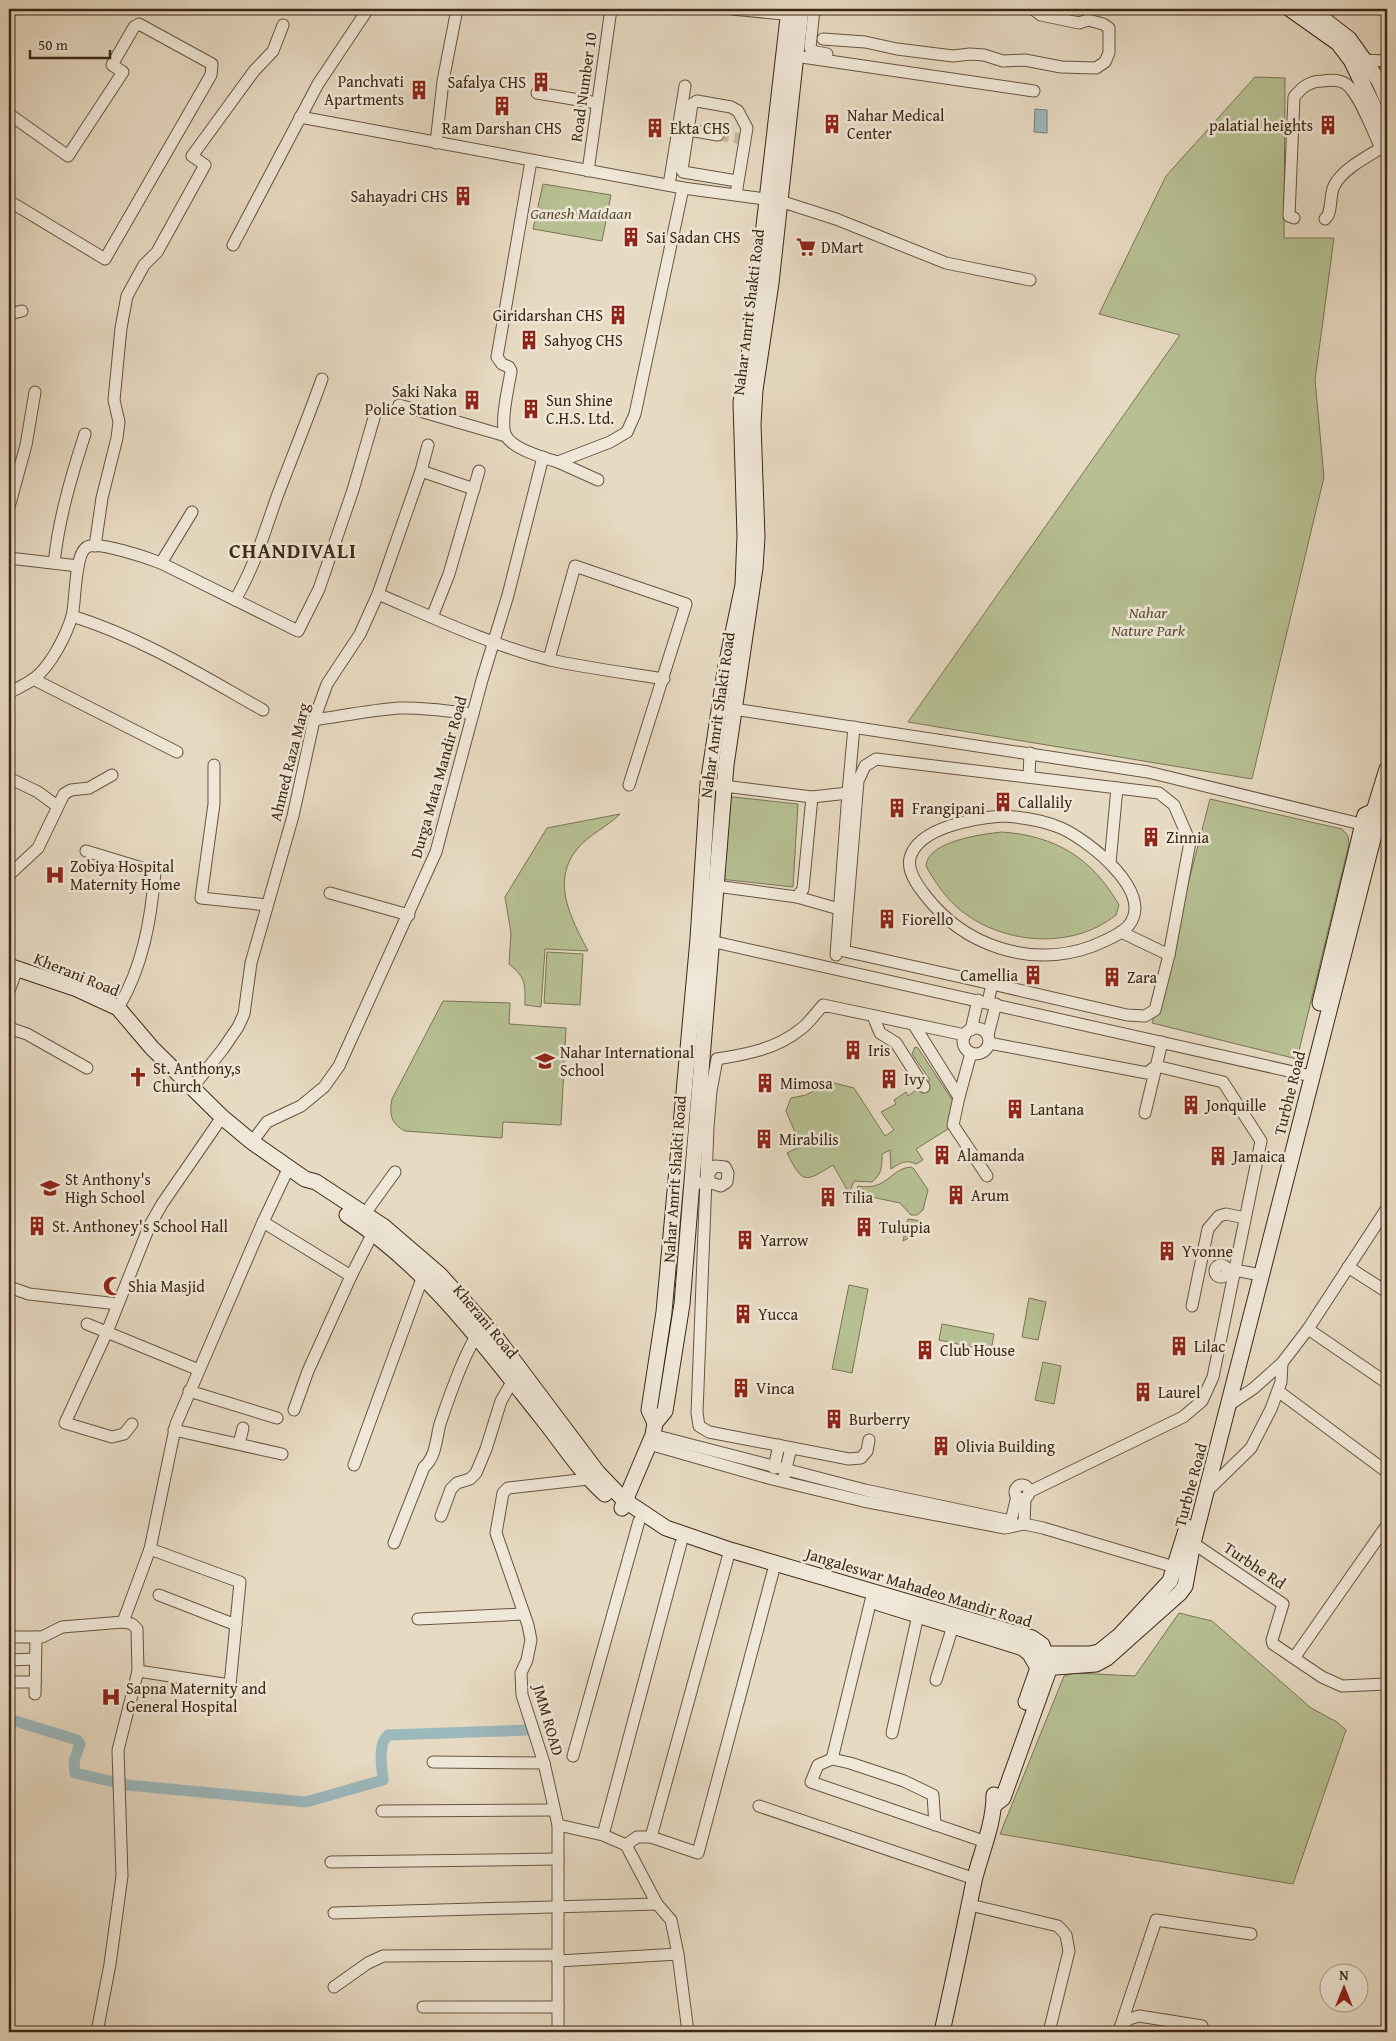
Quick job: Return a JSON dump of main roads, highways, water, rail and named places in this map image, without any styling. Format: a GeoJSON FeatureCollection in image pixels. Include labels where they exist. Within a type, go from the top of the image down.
{"type":"FeatureCollection","features":[{"type":"Feature","properties":{"kind":"water"},"geometry":{"type":"Polygon","coordinates":[[[1035,109],[1047,110],[1047,133],[1034,132],[1035,109]]]}},
{"type":"Feature","properties":{"kind":"waterway"},"geometry":{"type":"LineString","coordinates":[[9,1719],[77,1740],[80,1744],[74,1761],[75,1773],[127,1785],[306,1802],[383,1780],[381,1750],[388,1735],[528,1730]]}},
{"type":"Feature","properties":{"kind":"tunnel"},"geometry":{"type":"LineString","coordinates":[[718,135],[743,139]]}},
{"type":"Feature","properties":{"kind":"place","name":"Safalya CHS"},"geometry":{"type":"Point","coordinates":[541,82]}},
{"type":"Feature","properties":{"kind":"place","name":"Panchvati Apartments"},"geometry":{"type":"Point","coordinates":[419,90]}},
{"type":"Feature","properties":{"kind":"place","name":"Ram Darshan CHS"},"geometry":{"type":"Point","coordinates":[502,106]}},
{"type":"Feature","properties":{"kind":"place","name":"Nahar Medical Center"},"geometry":{"type":"Point","coordinates":[832,124]}},
{"type":"Feature","properties":{"kind":"place","name":"palatial heights"},"geometry":{"type":"Point","coordinates":[1328,125]}},
{"type":"Feature","properties":{"kind":"place","name":"Ekta CHS"},"geometry":{"type":"Point","coordinates":[655,128]}},
{"type":"Feature","properties":{"kind":"place","name":"Sahayadri CHS"},"geometry":{"type":"Point","coordinates":[463,196]}},
{"type":"Feature","properties":{"kind":"place","name":"Sai Sadan CHS"},"geometry":{"type":"Point","coordinates":[631,237]}},
{"type":"Feature","properties":{"kind":"place","name":"DMart"},"geometry":{"type":"Point","coordinates":[806,247]}},
{"type":"Feature","properties":{"kind":"place","name":"Giridarshan CHS"},"geometry":{"type":"Point","coordinates":[618,315]}},
{"type":"Feature","properties":{"kind":"place","name":"Sahyog CHS"},"geometry":{"type":"Point","coordinates":[529,340]}},
{"type":"Feature","properties":{"kind":"place","name":"Saki Naka Police Station"},"geometry":{"type":"Point","coordinates":[472,400]}},
{"type":"Feature","properties":{"kind":"place","name":"Sun Shine C.H.S. Ltd."},"geometry":{"type":"Point","coordinates":[531,409]}},
{"type":"Feature","properties":{"kind":"place","name":"Callalily"},"geometry":{"type":"Point","coordinates":[1003,802]}},
{"type":"Feature","properties":{"kind":"place","name":"Frangipani"},"geometry":{"type":"Point","coordinates":[897,808]}},
{"type":"Feature","properties":{"kind":"place","name":"Zinnia"},"geometry":{"type":"Point","coordinates":[1151,837]}},
{"type":"Feature","properties":{"kind":"place","name":"Zobiya Hospital Maternity Home"},"geometry":{"type":"Point","coordinates":[55,875]}},
{"type":"Feature","properties":{"kind":"place","name":"Fiorello"},"geometry":{"type":"Point","coordinates":[887,919]}},
{"type":"Feature","properties":{"kind":"place","name":"Camellia"},"geometry":{"type":"Point","coordinates":[1033,975]}},
{"type":"Feature","properties":{"kind":"place","name":"Zara"},"geometry":{"type":"Point","coordinates":[1112,977]}},
{"type":"Feature","properties":{"kind":"place","name":"Iris"},"geometry":{"type":"Point","coordinates":[853,1050]}},
{"type":"Feature","properties":{"kind":"place","name":"Nahar International School"},"geometry":{"type":"Point","coordinates":[545,1061]}},
{"type":"Feature","properties":{"kind":"place","name":"St. Anthony,s Church"},"geometry":{"type":"Point","coordinates":[138,1077]}},
{"type":"Feature","properties":{"kind":"place","name":"Ivy"},"geometry":{"type":"Point","coordinates":[889,1079]}},
{"type":"Feature","properties":{"kind":"place","name":"Mimosa"},"geometry":{"type":"Point","coordinates":[765,1083]}},
{"type":"Feature","properties":{"kind":"place","name":"Jonquille"},"geometry":{"type":"Point","coordinates":[1191,1105]}},
{"type":"Feature","properties":{"kind":"place","name":"Lantana"},"geometry":{"type":"Point","coordinates":[1015,1109]}},
{"type":"Feature","properties":{"kind":"place","name":"Mirabilis"},"geometry":{"type":"Point","coordinates":[764,1139]}},
{"type":"Feature","properties":{"kind":"place","name":"Alamanda"},"geometry":{"type":"Point","coordinates":[942,1155]}},
{"type":"Feature","properties":{"kind":"place","name":"Jamaica"},"geometry":{"type":"Point","coordinates":[1218,1156]}},
{"type":"Feature","properties":{"kind":"place","name":"St Anthony's High School"},"geometry":{"type":"Point","coordinates":[50,1188]}},
{"type":"Feature","properties":{"kind":"place","name":"Arum"},"geometry":{"type":"Point","coordinates":[956,1195]}},
{"type":"Feature","properties":{"kind":"place","name":"Tilia"},"geometry":{"type":"Point","coordinates":[828,1197]}},
{"type":"Feature","properties":{"kind":"place","name":"St. Anthoney's School Hall"},"geometry":{"type":"Point","coordinates":[37,1226]}},
{"type":"Feature","properties":{"kind":"place","name":"Tulupia"},"geometry":{"type":"Point","coordinates":[864,1227]}},
{"type":"Feature","properties":{"kind":"place","name":"Yarrow"},"geometry":{"type":"Point","coordinates":[745,1240]}},
{"type":"Feature","properties":{"kind":"place","name":"Yvonne"},"geometry":{"type":"Point","coordinates":[1167,1251]}},
{"type":"Feature","properties":{"kind":"place","name":"Shia Masjid"},"geometry":{"type":"Point","coordinates":[113,1286]}},
{"type":"Feature","properties":{"kind":"place","name":"Yucca"},"geometry":{"type":"Point","coordinates":[743,1314]}},
{"type":"Feature","properties":{"kind":"place","name":"Lilac"},"geometry":{"type":"Point","coordinates":[1179,1346]}},
{"type":"Feature","properties":{"kind":"place","name":"Club House"},"geometry":{"type":"Point","coordinates":[925,1350]}},
{"type":"Feature","properties":{"kind":"place","name":"Vinca"},"geometry":{"type":"Point","coordinates":[741,1388]}},
{"type":"Feature","properties":{"kind":"place","name":"Laurel"},"geometry":{"type":"Point","coordinates":[1143,1392]}},
{"type":"Feature","properties":{"kind":"place","name":"Burberry"},"geometry":{"type":"Point","coordinates":[834,1419]}},
{"type":"Feature","properties":{"kind":"place","name":"Olivia Building"},"geometry":{"type":"Point","coordinates":[941,1446]}},
{"type":"Feature","properties":{"kind":"place","name":"Sapna Maternity and General Hospital"},"geometry":{"type":"Point","coordinates":[111,1697]}},
{"type":"Feature","properties":{"kind":"district","name":"CHANDIVALI"},"geometry":{"type":"Point","coordinates":[293,550]}},
{"type":"Feature","properties":{"kind":"park label","name":"Ganesh Maidaan"},"geometry":{"type":"Point","coordinates":[581,213]}},
{"type":"Feature","properties":{"kind":"park label","name":"Nahar Nature Park"},"geometry":{"type":"Point","coordinates":[1148,621]}}]}
